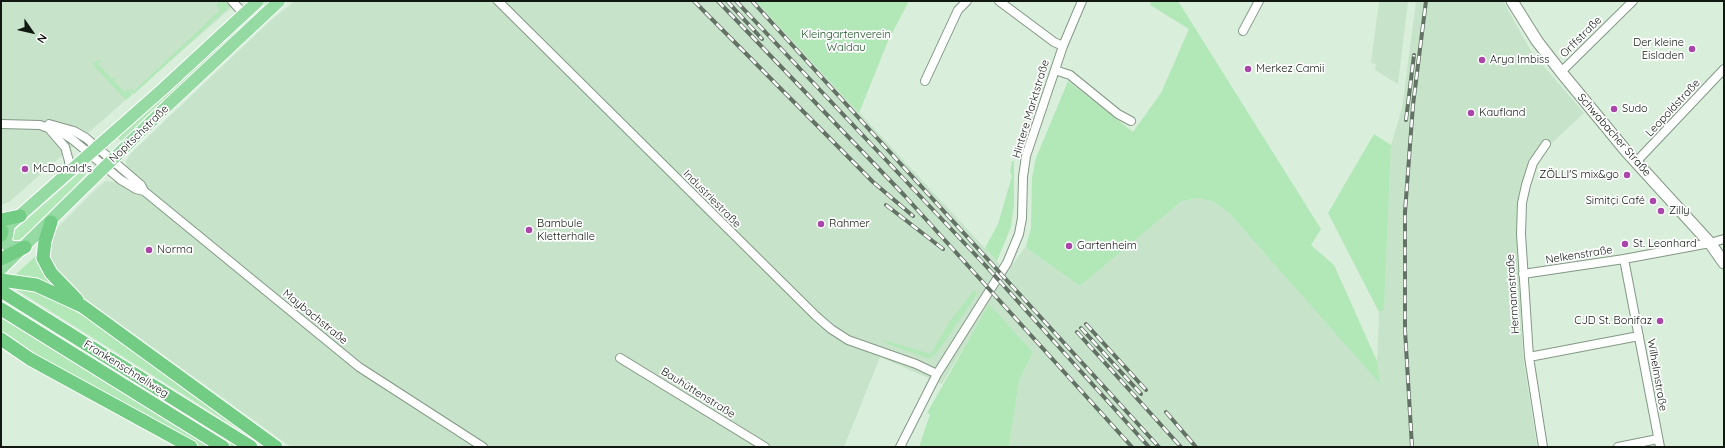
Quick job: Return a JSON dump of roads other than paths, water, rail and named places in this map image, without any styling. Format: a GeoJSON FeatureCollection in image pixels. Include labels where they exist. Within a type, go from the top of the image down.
{"type":"FeatureCollection","features":[{"type":"Feature","properties":{"kind":"highway"},"geometry":{"type":"LineString","coordinates":[[3,229],[20,216]]}},
{"type":"Feature","properties":{"kind":"highway"},"geometry":{"type":"LineString","coordinates":[[51,222],[44,246],[43,256],[46,265],[54,277],[82,306],[276,447]]}},
{"type":"Feature","properties":{"kind":"highway"},"geometry":{"type":"LineString","coordinates":[[1,259],[25,247]]}},
{"type":"Feature","properties":{"kind":"highway"},"geometry":{"type":"LineString","coordinates":[[2,280],[36,285],[82,306]]}},
{"type":"Feature","properties":{"kind":"highway","name":"Frankenschnellweg"},"geometry":{"type":"LineString","coordinates":[[2,280],[251,447]]}},
{"type":"Feature","properties":{"kind":"highway","name":"Frankenschnellweg"},"geometry":{"type":"LineString","coordinates":[[1,309],[223,447]]}},
{"type":"Feature","properties":{"kind":"highway"},"geometry":{"type":"LineString","coordinates":[[3,342],[30,359],[191,447]]}},
{"type":"Feature","properties":{"kind":"main road","name":"Nopitschstraße"},"geometry":{"type":"LineString","coordinates":[[20,216],[258,1]]}},
{"type":"Feature","properties":{"kind":"main road","name":"Nopitschstraße"},"geometry":{"type":"LineString","coordinates":[[2,280],[25,247],[108,164],[279,1]]}},
{"type":"Feature","properties":{"kind":"main road","name":"Schwabacher Straße"},"geometry":{"type":"LineString","coordinates":[[1512,1],[1537,41],[1561,72],[1636,162],[1710,243],[1724,263]]}},
{"type":"Feature","properties":{"kind":"main road"},"geometry":{"type":"LineString","coordinates":[[3,229],[8,245],[13,247],[25,247]]}},
{"type":"Feature","properties":{"kind":"street"},"geometry":{"type":"LineString","coordinates":[[232,1],[244,14]]}},
{"type":"Feature","properties":{"kind":"street","name":"Industriestraße"},"geometry":{"type":"LineString","coordinates":[[498,1],[831,330],[848,340],[916,364],[937,374]]}},
{"type":"Feature","properties":{"kind":"street"},"geometry":{"type":"LineString","coordinates":[[925,81],[958,10],[967,1]]}},
{"type":"Feature","properties":{"kind":"street"},"geometry":{"type":"LineString","coordinates":[[999,1],[1054,42],[1063,46]]}},
{"type":"Feature","properties":{"kind":"street","name":"Hintere Marktstraße"},"geometry":{"type":"LineString","coordinates":[[900,447],[937,374],[1007,263],[1019,234],[1022,218],[1023,177],[1026,156],[1063,46],[1082,1]]}},
{"type":"Feature","properties":{"kind":"street"},"geometry":{"type":"LineString","coordinates":[[1243,32],[1259,1]]}},
{"type":"Feature","properties":{"kind":"street","name":"Orffstraße"},"geometry":{"type":"LineString","coordinates":[[1561,72],[1633,1]]}},
{"type":"Feature","properties":{"kind":"street","name":"Leopoldstraße"},"geometry":{"type":"LineString","coordinates":[[1636,162],[1724,69]]}},
{"type":"Feature","properties":{"kind":"street"},"geometry":{"type":"LineString","coordinates":[[1055,70],[1070,75],[1118,114],[1131,121]]}},
{"type":"Feature","properties":{"kind":"street"},"geometry":{"type":"LineString","coordinates":[[1,124],[44,126],[65,147],[69,160],[70,172]]}},
{"type":"Feature","properties":{"kind":"street","name":"Maybachstraße"},"geometry":{"type":"LineString","coordinates":[[44,126],[64,134],[93,151],[136,189],[144,191],[359,366],[483,447]]}},
{"type":"Feature","properties":{"kind":"street","name":"Hermannstraße"},"geometry":{"type":"LineString","coordinates":[[1543,447],[1529,357],[1521,234],[1522,203],[1532,166],[1546,144]]}},
{"type":"Feature","properties":{"kind":"street","name":"Nelkenstraße"},"geometry":{"type":"LineString","coordinates":[[1523,274],[1624,259],[1724,239]]}},
{"type":"Feature","properties":{"kind":"street","name":"Wilhelmstraße"},"geometry":{"type":"LineString","coordinates":[[1624,259],[1660,447]]}},
{"type":"Feature","properties":{"kind":"street"},"geometry":{"type":"LineString","coordinates":[[1529,357],[1639,336]]}},
{"type":"Feature","properties":{"kind":"street","name":"Bauhüttenstraße"},"geometry":{"type":"LineString","coordinates":[[620,358],[765,447]]}},
{"type":"Feature","properties":{"kind":"street"},"geometry":{"type":"LineString","coordinates":[[1618,447],[1658,439]]}},
{"type":"Feature","properties":{"kind":"railway"},"geometry":{"type":"LineString","coordinates":[[694,1],[873,182],[913,216]]}},
{"type":"Feature","properties":{"kind":"railway"},"geometry":{"type":"LineString","coordinates":[[718,1],[904,195],[1132,447]]}},
{"type":"Feature","properties":{"kind":"railway"},"geometry":{"type":"LineString","coordinates":[[727,1],[762,39]]}},
{"type":"Feature","properties":{"kind":"railway"},"geometry":{"type":"LineString","coordinates":[[736,1],[986,266],[1149,447]]}},
{"type":"Feature","properties":{"kind":"railway"},"geometry":{"type":"LineString","coordinates":[[752,1],[1159,447]]}},
{"type":"Feature","properties":{"kind":"railway"},"geometry":{"type":"LineString","coordinates":[[1412,447],[1405,330],[1405,212],[1413,105],[1426,1]]}},
{"type":"Feature","properties":{"kind":"railway"},"geometry":{"type":"LineString","coordinates":[[1406,120],[1414,55]]}},
{"type":"Feature","properties":{"kind":"railway"},"geometry":{"type":"LineString","coordinates":[[886,205],[943,249]]}},
{"type":"Feature","properties":{"kind":"railway"},"geometry":{"type":"LineString","coordinates":[[1086,324],[1146,390]]}},
{"type":"Feature","properties":{"kind":"railway"},"geometry":{"type":"LineString","coordinates":[[1081,328],[1141,394]]}},
{"type":"Feature","properties":{"kind":"railway"},"geometry":{"type":"LineString","coordinates":[[1077,332],[1181,447]]}},
{"type":"Feature","properties":{"kind":"railway"},"geometry":{"type":"LineString","coordinates":[[1166,412],[1196,447]]}},
{"type":"Feature","properties":{"kind":"place","name":"Der kleine Eisladen"},"geometry":{"type":"Point","coordinates":[1692,49]}},
{"type":"Feature","properties":{"kind":"place","name":"Arya Imbiss"},"geometry":{"type":"Point","coordinates":[1482,60]}},
{"type":"Feature","properties":{"kind":"place","name":"Merkez Camii"},"geometry":{"type":"Point","coordinates":[1248,69]}},
{"type":"Feature","properties":{"kind":"place","name":"Sudo"},"geometry":{"type":"Point","coordinates":[1614,109]}},
{"type":"Feature","properties":{"kind":"place","name":"Kaufland"},"geometry":{"type":"Point","coordinates":[1471,113]}},
{"type":"Feature","properties":{"kind":"place","name":"McDonald's"},"geometry":{"type":"Point","coordinates":[25,169]}},
{"type":"Feature","properties":{"kind":"place","name":"ZÖLLI'S mix&go"},"geometry":{"type":"Point","coordinates":[1627,175]}},
{"type":"Feature","properties":{"kind":"place","name":"Simitçi Café"},"geometry":{"type":"Point","coordinates":[1653,201]}},
{"type":"Feature","properties":{"kind":"place","name":"Zilly"},"geometry":{"type":"Point","coordinates":[1661,211]}},
{"type":"Feature","properties":{"kind":"place","name":"Rahmer"},"geometry":{"type":"Point","coordinates":[821,224]}},
{"type":"Feature","properties":{"kind":"place","name":"Bambule Kletterhalle"},"geometry":{"type":"Point","coordinates":[529,230]}},
{"type":"Feature","properties":{"kind":"place","name":"St. Leonhard"},"geometry":{"type":"Point","coordinates":[1625,244]}},
{"type":"Feature","properties":{"kind":"place","name":"Gartenheim"},"geometry":{"type":"Point","coordinates":[1069,246]}},
{"type":"Feature","properties":{"kind":"place","name":"Norma"},"geometry":{"type":"Point","coordinates":[149,250]}},
{"type":"Feature","properties":{"kind":"place","name":"CJD St. Bonifaz"},"geometry":{"type":"Point","coordinates":[1660,321]}},
{"type":"Feature","properties":{"kind":"park label","name":"Kleingartenverein Waldau"},"geometry":{"type":"Point","coordinates":[846,41]}}]}
